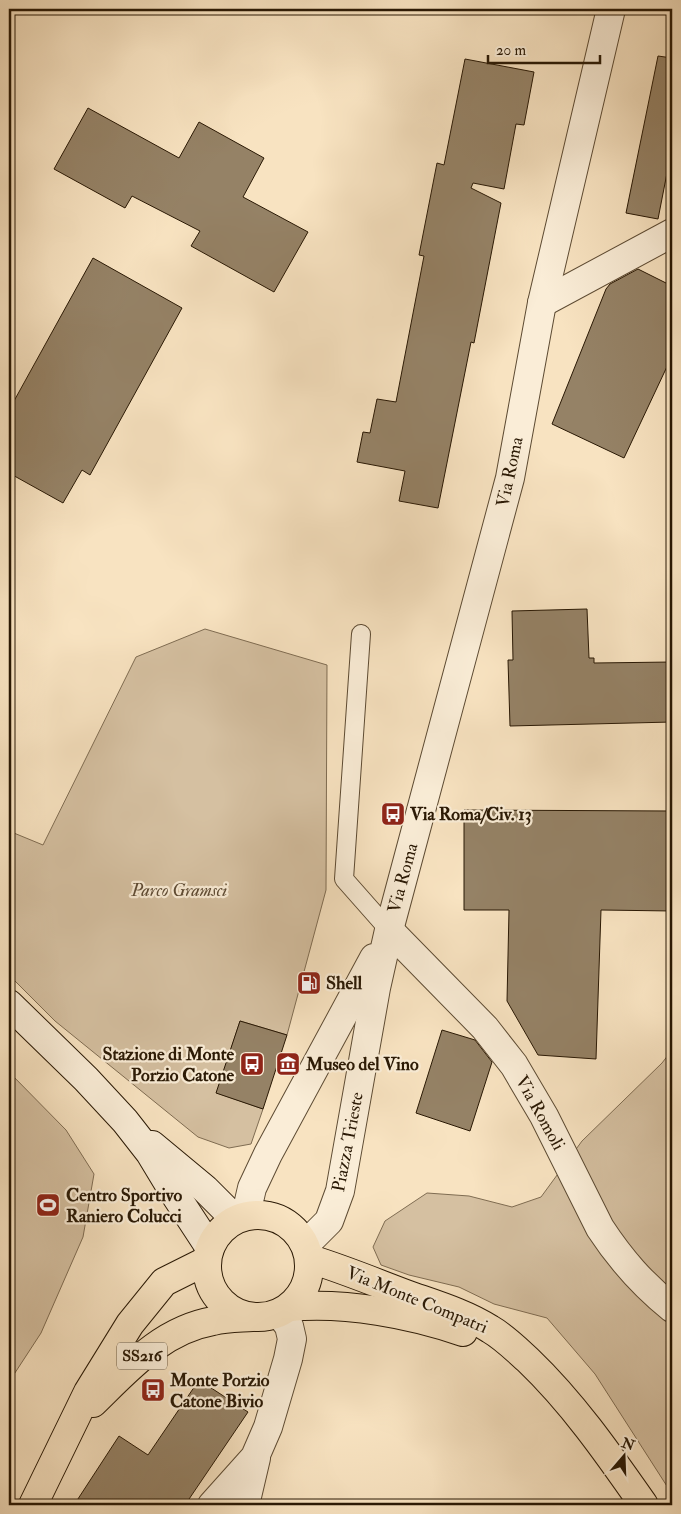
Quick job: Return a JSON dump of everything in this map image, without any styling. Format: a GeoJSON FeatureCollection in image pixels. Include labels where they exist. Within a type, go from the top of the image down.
{"type":"FeatureCollection","features":[{"type":"Feature","properties":{"kind":"main road"},"geometry":{"type":"LineString","coordinates":[[241,1216],[271,1216],[285,1222],[296,1232],[307,1252],[310,1273],[307,1288],[275,1312],[240,1313],[226,1306],[214,1293],[208,1278],[208,1255],[218,1233],[241,1216]]}},
{"type":"Feature","properties":{"kind":"main road","name":"Via Monte Compatri"},"geometry":{"type":"LineString","coordinates":[[307,1252],[351,1272],[456,1312],[491,1329],[542,1373],[577,1415],[644,1505]]}},
{"type":"Feature","properties":{"kind":"main road","name":"SS216"},"geometry":{"type":"LineString","coordinates":[[33,1505],[88,1392],[130,1324],[164,1282],[208,1255]]}},
{"type":"Feature","properties":{"kind":"main road","name":"Via Monte Compatri"},"geometry":{"type":"LineString","coordinates":[[275,1312],[315,1305],[390,1314],[444,1326],[519,1352]]}},
{"type":"Feature","properties":{"kind":"main road","name":"SS216"},"geometry":{"type":"LineString","coordinates":[[61,1449],[87,1410],[125,1371],[156,1344],[179,1331],[212,1321],[275,1312]]}},
{"type":"Feature","properties":{"kind":"street","name":"Via Roma"},"geometry":{"type":"LineString","coordinates":[[389,930],[510,478],[542,303],[611,9]]}},
{"type":"Feature","properties":{"kind":"street"},"geometry":{"type":"LineString","coordinates":[[542,303],[672,233]]}},
{"type":"Feature","properties":{"kind":"street"},"geometry":{"type":"LineString","coordinates":[[128,1125],[205,1189],[241,1216],[268,1154],[389,930]]}},
{"type":"Feature","properties":{"kind":"street","name":"Piazza Trieste"},"geometry":{"type":"LineString","coordinates":[[307,1252],[329,1221],[340,1191],[376,988],[389,930]]}},
{"type":"Feature","properties":{"kind":"street","name":"Via Romoli"},"geometry":{"type":"LineString","coordinates":[[389,930],[485,1028],[504,1051],[544,1116],[585,1199],[608,1240],[640,1281],[672,1308]]}},
{"type":"Feature","properties":{"kind":"street"},"geometry":{"type":"LineString","coordinates":[[9,1004],[86,1079],[128,1125],[150,1153],[208,1255]]}},
{"type":"Feature","properties":{"kind":"street"},"geometry":{"type":"LineString","coordinates":[[245,1505],[257,1452],[268,1427],[292,1340],[289,1326],[275,1312]]}},
{"type":"Feature","properties":{"kind":"street"},"geometry":{"type":"LineString","coordinates":[[212,1505],[257,1452]]}},
{"type":"Feature","properties":{"kind":"lane"},"geometry":{"type":"LineString","coordinates":[[362,634],[344,879],[389,930]]}},
{"type":"Feature","properties":{"kind":"green space","name":"Parco Gramsci"},"geometry":{"type":"Polygon","coordinates":[[[205,629],[327,665],[326,890],[287,1035],[240,1021],[217,1093],[263,1109],[251,1144],[229,1148],[198,1137],[55,1021],[9,975],[9,831],[43,845],[136,657],[205,629]]]}},
{"type":"Feature","properties":{"kind":"green space"},"geometry":{"type":"Polygon","coordinates":[[[672,1050],[672,1494],[595,1374],[547,1318],[494,1304],[459,1287],[409,1275],[381,1265],[373,1247],[385,1221],[427,1193],[469,1196],[512,1207],[541,1197],[582,1141],[662,1063],[672,1050]]]}},
{"type":"Feature","properties":{"kind":"green space","name":"Centro Sportivo Raniero Colucci"},"geometry":{"type":"Polygon","coordinates":[[[9,1072],[66,1130],[94,1174],[83,1237],[41,1333],[9,1382],[9,1072]]]}},
{"type":"Feature","properties":{"kind":"building"},"geometry":{"type":"Polygon","coordinates":[[[658,56],[672,58],[672,174],[667,173],[658,219],[626,213],[658,56]]]}},
{"type":"Feature","properties":{"kind":"building"},"geometry":{"type":"Polygon","coordinates":[[[465,59],[534,72],[524,125],[516,124],[504,189],[473,183],[471,188],[501,203],[474,343],[471,342],[438,508],[399,501],[405,471],[357,462],[363,432],[370,433],[377,399],[396,402],[424,256],[419,255],[437,163],[444,165],[465,59]]]}},
{"type":"Feature","properties":{"kind":"building"},"geometry":{"type":"Polygon","coordinates":[[[88,108],[179,158],[199,122],[264,158],[243,197],[308,232],[274,292],[191,246],[200,231],[132,196],[125,208],[54,169],[88,108]]]}},
{"type":"Feature","properties":{"kind":"building"},"geometry":{"type":"Polygon","coordinates":[[[93,258],[182,308],[90,475],[82,470],[63,503],[9,473],[9,410],[93,258]]]}},
{"type":"Feature","properties":{"kind":"building"},"geometry":{"type":"Polygon","coordinates":[[[638,269],[672,286],[672,356],[624,458],[552,424],[606,289],[610,284],[638,269]]]}},
{"type":"Feature","properties":{"kind":"building"},"geometry":{"type":"Polygon","coordinates":[[[587,609],[589,658],[594,658],[594,663],[672,662],[672,722],[510,726],[508,660],[513,660],[512,611],[587,609]]]}},
{"type":"Feature","properties":{"kind":"building"},"geometry":{"type":"Polygon","coordinates":[[[464,810],[672,811],[672,911],[601,910],[596,1059],[538,1055],[507,1001],[509,910],[464,910],[464,810]]]}},
{"type":"Feature","properties":{"kind":"building","name":"Stazione di Monte Porzio Catone"},"geometry":{"type":"Polygon","coordinates":[[[240,1021],[287,1035],[263,1109],[216,1093],[240,1021]]]}},
{"type":"Feature","properties":{"kind":"building"},"geometry":{"type":"Polygon","coordinates":[[[442,1030],[475,1040],[492,1062],[470,1131],[416,1113],[442,1030]]]}},
{"type":"Feature","properties":{"kind":"building"},"geometry":{"type":"Polygon","coordinates":[[[199,1380],[248,1412],[185,1505],[74,1505],[119,1436],[148,1455],[199,1380]]]}},
{"type":"Feature","properties":{"kind":"place","name":"Via Roma/Civ. 13"},"geometry":{"type":"Point","coordinates":[393,814]}},
{"type":"Feature","properties":{"kind":"place","name":"Shell"},"geometry":{"type":"Point","coordinates":[309,983]}},
{"type":"Feature","properties":{"kind":"place","name":"Stazione di Monte Porzio Catone"},"geometry":{"type":"Point","coordinates":[252,1064]}},
{"type":"Feature","properties":{"kind":"place","name":"Museo del Vino"},"geometry":{"type":"Point","coordinates":[288,1064]}},
{"type":"Feature","properties":{"kind":"place","name":"Centro Sportivo Raniero Colucci"},"geometry":{"type":"Point","coordinates":[48,1205]}},
{"type":"Feature","properties":{"kind":"place","name":"Monte Porzio Catone Bivio"},"geometry":{"type":"Point","coordinates":[153,1390]}}]}
